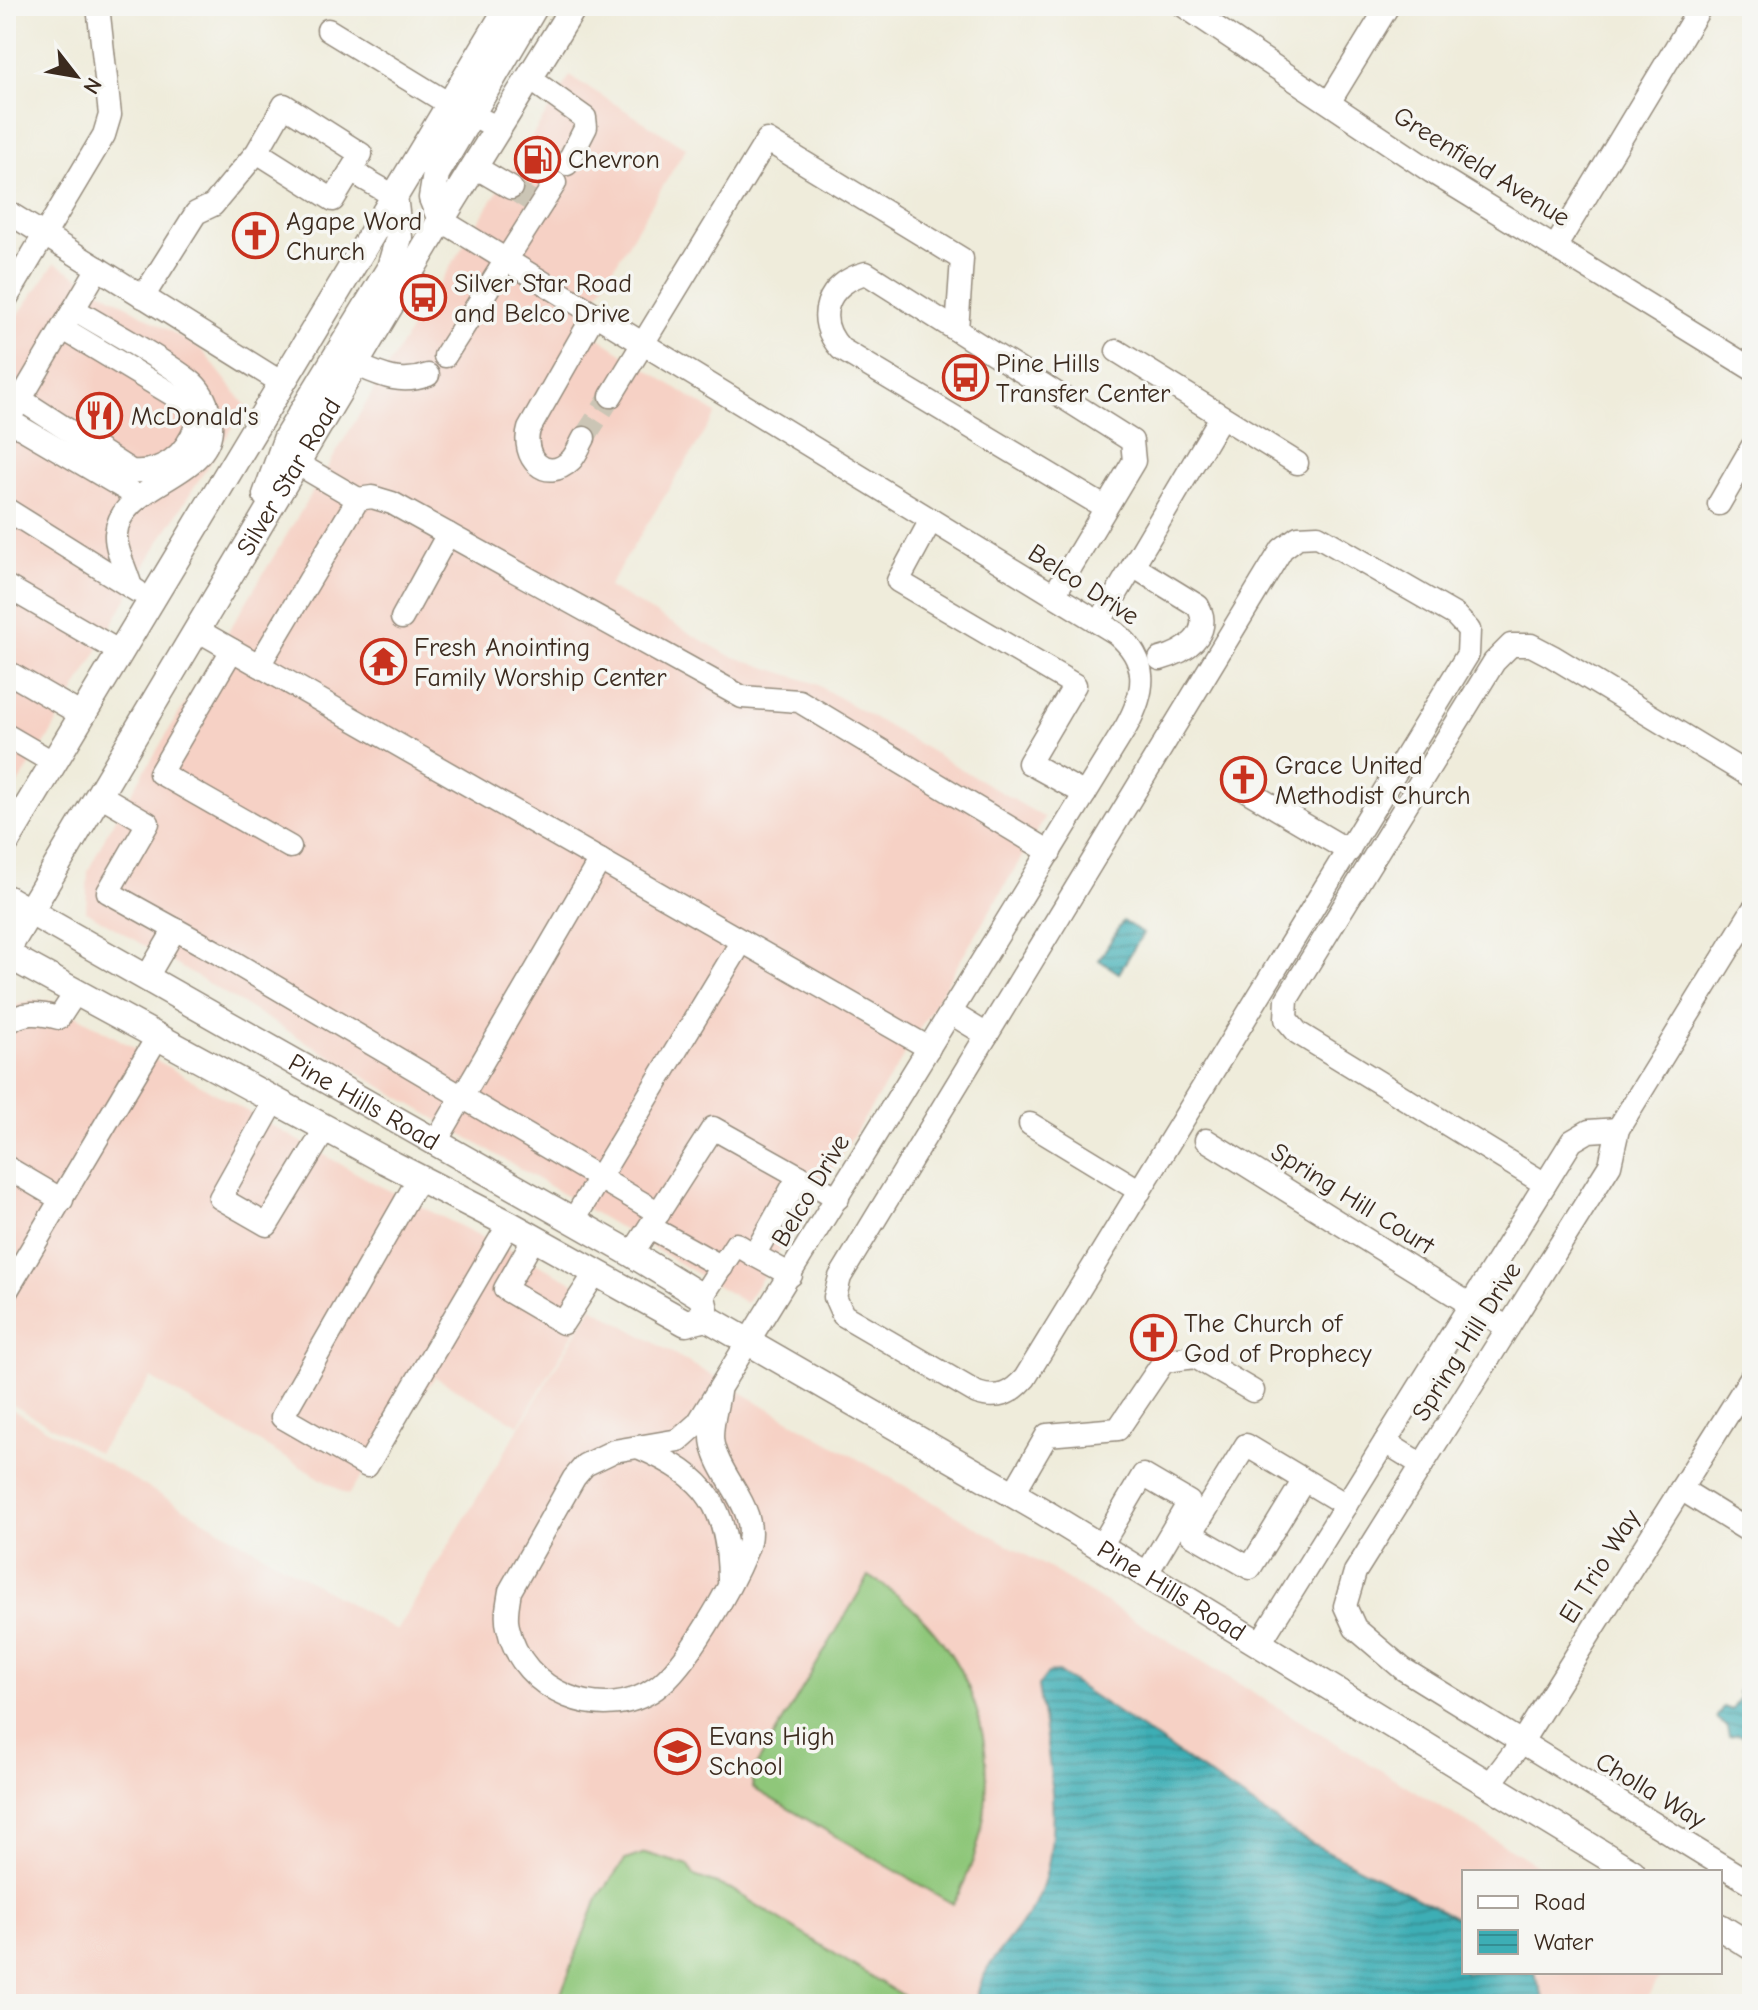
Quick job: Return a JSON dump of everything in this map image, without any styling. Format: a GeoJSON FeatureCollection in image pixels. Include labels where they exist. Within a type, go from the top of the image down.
{"type":"FeatureCollection","features":[{"type":"Feature","properties":{"kind":"main road"},"geometry":{"type":"LineString","coordinates":[[441,220],[432,198],[436,174],[460,109],[509,6]]}},
{"type":"Feature","properties":{"kind":"main road"},"geometry":{"type":"LineString","coordinates":[[6,842],[120,652],[142,593],[282,383],[394,196],[535,6]]}},
{"type":"Feature","properties":{"kind":"main road","name":"Silver Star Road"},"geometry":{"type":"LineString","coordinates":[[6,952],[441,220],[573,7]]}},
{"type":"Feature","properties":{"kind":"main road"},"geometry":{"type":"LineString","coordinates":[[244,554],[287,437],[390,268],[399,237],[394,196]]}},
{"type":"Feature","properties":{"kind":"main road","name":"Pine Hills Road"},"geometry":{"type":"LineString","coordinates":[[6,898],[437,1140],[632,1254],[750,1342],[1147,1573],[1629,1870]]}},
{"type":"Feature","properties":{"kind":"main road","name":"Pine Hills Road"},"geometry":{"type":"LineString","coordinates":[[6,952],[686,1323],[705,1308]]}},
{"type":"Feature","properties":{"kind":"main road"},"geometry":{"type":"LineString","coordinates":[[1722,1928],[1752,1947]]}},
{"type":"Feature","properties":{"kind":"street"},"geometry":{"type":"LineString","coordinates":[[6,299],[104,135],[110,115],[98,6]]}},
{"type":"Feature","properties":{"kind":"street","name":"Greenfield Avenue"},"geometry":{"type":"LineString","coordinates":[[1184,6],[1432,172],[1752,369]]}},
{"type":"Feature","properties":{"kind":"street"},"geometry":{"type":"LineString","coordinates":[[1330,101],[1388,6]]}},
{"type":"Feature","properties":{"kind":"street"},"geometry":{"type":"LineString","coordinates":[[1556,246],[1701,6]]}},
{"type":"Feature","properties":{"kind":"street"},"geometry":{"type":"LineString","coordinates":[[328,30],[460,109],[499,128]]}},
{"type":"Feature","properties":{"kind":"street"},"geometry":{"type":"LineString","coordinates":[[529,78],[585,118],[586,127],[567,164]]}},
{"type":"Feature","properties":{"kind":"street"},"geometry":{"type":"LineString","coordinates":[[143,297],[196,213],[213,205],[257,152],[284,105],[361,154],[333,200],[257,152]]}},
{"type":"Feature","properties":{"kind":"street"},"geometry":{"type":"LineString","coordinates":[[611,396],[767,140],[962,259],[957,330]]}},
{"type":"Feature","properties":{"kind":"street"},"geometry":{"type":"LineString","coordinates":[[475,167],[511,188]]}},
{"type":"Feature","properties":{"kind":"street"},"geometry":{"type":"LineString","coordinates":[[351,171],[394,196]]}},
{"type":"Feature","properties":{"kind":"street"},"geometry":{"type":"LineString","coordinates":[[445,356],[508,262],[537,204],[555,183]]}},
{"type":"Feature","properties":{"kind":"street"},"geometry":{"type":"LineString","coordinates":[[6,211],[282,383]]}},
{"type":"Feature","properties":{"kind":"street","name":"Belco Drive"},"geometry":{"type":"LineString","coordinates":[[441,220],[1099,623],[1128,643],[1137,654],[1143,680],[1135,712],[719,1392],[698,1423],[679,1440],[639,1447]]}},
{"type":"Feature","properties":{"kind":"street"},"geometry":{"type":"LineString","coordinates":[[98,268],[68,318],[13,397],[7,422],[139,497]]}},
{"type":"Feature","properties":{"kind":"street"},"geometry":{"type":"LineString","coordinates":[[1054,595],[1106,508],[1134,461],[1132,441],[866,273],[845,279],[833,293],[827,318],[829,335],[841,349],[1106,508]]}},
{"type":"Feature","properties":{"kind":"street"},"geometry":{"type":"LineString","coordinates":[[584,438],[571,460],[556,469],[539,467],[530,459],[524,443],[594,315]]}},
{"type":"Feature","properties":{"kind":"street"},"geometry":{"type":"LineString","coordinates":[[13,397],[131,471],[148,473],[166,465],[193,437],[196,426],[192,412],[180,399],[68,318]]}},
{"type":"Feature","properties":{"kind":"street"},"geometry":{"type":"LineString","coordinates":[[68,318],[190,380],[207,401],[211,422],[207,441],[196,458],[139,497],[123,513],[116,535],[142,593]]}},
{"type":"Feature","properties":{"kind":"street"},"geometry":{"type":"LineString","coordinates":[[1117,351],[1297,463]]}},
{"type":"Feature","properties":{"kind":"street"},"geometry":{"type":"LineString","coordinates":[[357,365],[398,381],[413,381],[428,375]]}},
{"type":"Feature","properties":{"kind":"street"},"geometry":{"type":"LineString","coordinates":[[1099,623],[1221,417]]}},
{"type":"Feature","properties":{"kind":"street"},"geometry":{"type":"LineString","coordinates":[[1719,504],[1752,447]]}},
{"type":"Feature","properties":{"kind":"street"},"geometry":{"type":"LineString","coordinates":[[298,464],[358,499],[372,497],[392,503],[742,697],[799,701],[1050,852]]}},
{"type":"Feature","properties":{"kind":"street"},"geometry":{"type":"LineString","coordinates":[[259,665],[358,499]]}},
{"type":"Feature","properties":{"kind":"street"},"geometry":{"type":"LineString","coordinates":[[6,509],[142,593]]}},
{"type":"Feature","properties":{"kind":"street"},"geometry":{"type":"LineString","coordinates":[[931,520],[898,581],[1075,685],[1029,763],[1085,794]]}},
{"type":"Feature","properties":{"kind":"street"},"geometry":{"type":"LineString","coordinates":[[402,618],[448,534]]}},
{"type":"Feature","properties":{"kind":"street"},"geometry":{"type":"LineString","coordinates":[[1309,535],[1328,540],[1455,615],[1469,630],[1471,641],[1463,666],[1349,851],[1025,1378],[1009,1393],[998,1397],[977,1393],[843,1315],[835,1297],[840,1277],[1282,549],[1298,537],[1309,535]]}},
{"type":"Feature","properties":{"kind":"street"},"geometry":{"type":"LineString","coordinates":[[1133,566],[1198,606],[1204,617],[1203,628],[1184,653],[1160,659]]}},
{"type":"Feature","properties":{"kind":"street"},"geometry":{"type":"LineString","coordinates":[[6,586],[120,652]]}},
{"type":"Feature","properties":{"kind":"street"},"geometry":{"type":"LineString","coordinates":[[199,631],[929,1048]]}},
{"type":"Feature","properties":{"kind":"street"},"geometry":{"type":"LineString","coordinates":[[1545,1184],[1298,1033],[1286,1019],[1287,999],[1494,662],[1511,645],[1531,645],[1552,656],[1752,777]]}},
{"type":"Feature","properties":{"kind":"street"},"geometry":{"type":"LineString","coordinates":[[232,650],[160,773],[290,847]]}},
{"type":"Feature","properties":{"kind":"street"},"geometry":{"type":"LineString","coordinates":[[6,671],[82,715]]}},
{"type":"Feature","properties":{"kind":"street"},"geometry":{"type":"LineString","coordinates":[[6,735],[54,763]]}},
{"type":"Feature","properties":{"kind":"street"},"geometry":{"type":"LineString","coordinates":[[1237,785],[1349,851]]}},
{"type":"Feature","properties":{"kind":"street"},"geometry":{"type":"LineString","coordinates":[[100,795],[148,823],[108,892],[600,1177],[654,1220],[722,1267]]}},
{"type":"Feature","properties":{"kind":"street"},"geometry":{"type":"LineString","coordinates":[[437,1140],[600,860]]}},
{"type":"Feature","properties":{"kind":"street","name":"Spring Hill Drive"},"geometry":{"type":"LineString","coordinates":[[1521,1743],[1392,1661],[1365,1639],[1348,1617],[1345,1606],[1350,1583],[1610,1165],[1618,1129],[1752,911]]}},
{"type":"Feature","properties":{"kind":"street"},"geometry":{"type":"LineString","coordinates":[[147,977],[175,929]]}},
{"type":"Feature","properties":{"kind":"street"},"geometry":{"type":"LineString","coordinates":[[573,1221],[742,941]]}},
{"type":"Feature","properties":{"kind":"street"},"geometry":{"type":"LineString","coordinates":[[6,1025],[23,1014],[41,1013],[59,1018],[76,992]]}},
{"type":"Feature","properties":{"kind":"street"},"geometry":{"type":"LineString","coordinates":[[951,1013],[987,1035]]}},
{"type":"Feature","properties":{"kind":"street"},"geometry":{"type":"LineString","coordinates":[[6,1292],[158,1036]]}},
{"type":"Feature","properties":{"kind":"street"},"geometry":{"type":"LineString","coordinates":[[275,1100],[220,1198],[267,1225],[326,1128]]}},
{"type":"Feature","properties":{"kind":"street"},"geometry":{"type":"LineString","coordinates":[[1030,1124],[1140,1191]]}},
{"type":"Feature","properties":{"kind":"street"},"geometry":{"type":"LineString","coordinates":[[632,1254],[713,1128],[838,1198]]}},
{"type":"Feature","properties":{"kind":"street","name":"Spring Hill Drive"},"geometry":{"type":"LineString","coordinates":[[1260,1643],[1545,1184],[1579,1135],[1618,1129]]}},
{"type":"Feature","properties":{"kind":"street","name":"Spring Hill Court"},"geometry":{"type":"LineString","coordinates":[[1206,1140],[1508,1328]]}},
{"type":"Feature","properties":{"kind":"street"},"geometry":{"type":"LineString","coordinates":[[6,1167],[62,1200]]}},
{"type":"Feature","properties":{"kind":"street"},"geometry":{"type":"LineString","coordinates":[[754,1255],[799,1176]]}},
{"type":"Feature","properties":{"kind":"street"},"geometry":{"type":"LineString","coordinates":[[419,1178],[282,1417],[367,1466],[509,1224]]}},
{"type":"Feature","properties":{"kind":"street"},"geometry":{"type":"LineString","coordinates":[[534,1238],[505,1289],[563,1323],[596,1272]]}},
{"type":"Feature","properties":{"kind":"street"},"geometry":{"type":"LineString","coordinates":[[705,1308],[722,1267],[736,1244],[791,1275]]}},
{"type":"Feature","properties":{"kind":"street"},"geometry":{"type":"LineString","coordinates":[[1013,1494],[1047,1435],[1118,1429],[1164,1361],[1195,1357],[1253,1391]]}},
{"type":"Feature","properties":{"kind":"street","name":"El Trio Way"},"geometry":{"type":"LineString","coordinates":[[1490,1784],[1521,1743],[1752,1376]]}},
{"type":"Feature","properties":{"kind":"street"},"geometry":{"type":"LineString","coordinates":[[719,1392],[711,1436],[713,1449],[746,1511],[751,1530],[747,1549],[729,1585],[681,1663],[667,1679],[641,1697],[607,1706],[587,1704],[553,1689],[525,1663],[507,1627],[510,1591],[574,1478],[585,1465],[614,1451],[639,1447],[674,1465],[709,1494],[723,1522],[729,1548],[729,1585]]}},
{"type":"Feature","properties":{"kind":"street"},"geometry":{"type":"LineString","coordinates":[[1385,1442],[1422,1465]]}},
{"type":"Feature","properties":{"kind":"street"},"geometry":{"type":"LineString","coordinates":[[1304,1480],[1250,1568],[1191,1534],[1246,1445],[1346,1505]]}},
{"type":"Feature","properties":{"kind":"street"},"geometry":{"type":"LineString","coordinates":[[1101,1546],[1143,1475],[1189,1502],[1147,1573]]}},
{"type":"Feature","properties":{"kind":"street"},"geometry":{"type":"LineString","coordinates":[[1681,1489],[1752,1533]]}},
{"type":"Feature","properties":{"kind":"street","name":"Cholla Way"},"geometry":{"type":"LineString","coordinates":[[1521,1743],[1752,1884]]}},
{"type":"Feature","properties":{"kind":"shaded area"},"geometry":{"type":"Polygon","coordinates":[[[570,76],[686,148],[579,325],[716,414],[608,587],[728,655],[814,683],[1045,818],[897,1067],[746,1303],[86,911],[88,871],[106,835],[401,345],[570,76]]]}},
{"type":"Feature","properties":{"kind":"shaded area"},"geometry":{"type":"Polygon","coordinates":[[[55,263],[202,350],[246,406],[156,547],[46,742],[6,801],[6,332],[55,263]]]}},
{"type":"Feature","properties":{"kind":"shaded area"},"geometry":{"type":"Polygon","coordinates":[[[33,1000],[51,1001],[376,1184],[597,1294],[519,1425],[435,1377],[348,1495],[151,1378],[98,1453],[6,1401],[6,1009],[33,1000]]]}},
{"type":"Feature","properties":{"kind":"shaded area","name":"Evans High School"},"geometry":{"type":"Polygon","coordinates":[[[592,1307],[1059,1574],[1545,1870],[1462,1870],[1462,1974],[1662,1974],[1643,2004],[6,2004],[6,1406],[397,1631],[592,1307]]]}},
{"type":"Feature","properties":{"kind":"green space"},"geometry":{"type":"Polygon","coordinates":[[[869,1576],[909,1605],[941,1640],[965,1680],[980,1722],[987,1767],[984,1813],[973,1859],[953,1904],[753,1788],[751,1775],[869,1576]]]}},
{"type":"Feature","properties":{"kind":"green space"},"geometry":{"type":"Polygon","coordinates":[[[645,1853],[689,1866],[694,1876],[731,1889],[915,2004],[557,2004],[597,1899],[625,1860],[645,1853]]]}},
{"type":"Feature","properties":{"kind":"water"},"geometry":{"type":"Polygon","coordinates":[[[1123,921],[1143,933],[1119,973],[1099,960],[1123,921]]]}},
{"type":"Feature","properties":{"kind":"water"},"geometry":{"type":"Polygon","coordinates":[[[1058,1672],[1300,1837],[1462,1921],[1462,1974],[1535,1974],[1546,2004],[976,2004],[986,1972],[1035,1903],[1048,1864],[1052,1839],[1052,1787],[1038,1686],[1048,1673],[1058,1672]]]}},
{"type":"Feature","properties":{"kind":"water"},"geometry":{"type":"Polygon","coordinates":[[[1747,1680],[1752,1683],[1752,1736],[1748,1740],[1738,1734],[1729,1736],[1727,1727],[1716,1718],[1723,1707],[1732,1710],[1740,1697],[1738,1692],[1747,1680]]]}},
{"type":"Feature","properties":{"kind":"tunnel"},"geometry":{"type":"LineString","coordinates":[[511,188],[533,202]]}},
{"type":"Feature","properties":{"kind":"tunnel"},"geometry":{"type":"LineString","coordinates":[[584,438],[611,396]]}},
{"type":"Feature","properties":{"kind":"place","name":"Chevron"},"geometry":{"type":"Point","coordinates":[537,159]}},
{"type":"Feature","properties":{"kind":"place","name":"Agape Word Church"},"geometry":{"type":"Point","coordinates":[255,236]}},
{"type":"Feature","properties":{"kind":"place","name":"Silver Star Road and Belco Drive"},"geometry":{"type":"Point","coordinates":[423,298]}},
{"type":"Feature","properties":{"kind":"place","name":"Pine Hills Transfer Center"},"geometry":{"type":"Point","coordinates":[965,378]}},
{"type":"Feature","properties":{"kind":"place","name":"McDonald's"},"geometry":{"type":"Point","coordinates":[100,416]}},
{"type":"Feature","properties":{"kind":"place","name":"Fresh Anointing Family Worship Center"},"geometry":{"type":"Point","coordinates":[383,662]}},
{"type":"Feature","properties":{"kind":"place","name":"Grace United Methodist Church"},"geometry":{"type":"Point","coordinates":[1244,780]}},
{"type":"Feature","properties":{"kind":"place","name":"The Church of God of Prophecy"},"geometry":{"type":"Point","coordinates":[1153,1338]}},
{"type":"Feature","properties":{"kind":"place","name":"Evans High School"},"geometry":{"type":"Point","coordinates":[678,1751]}}]}
